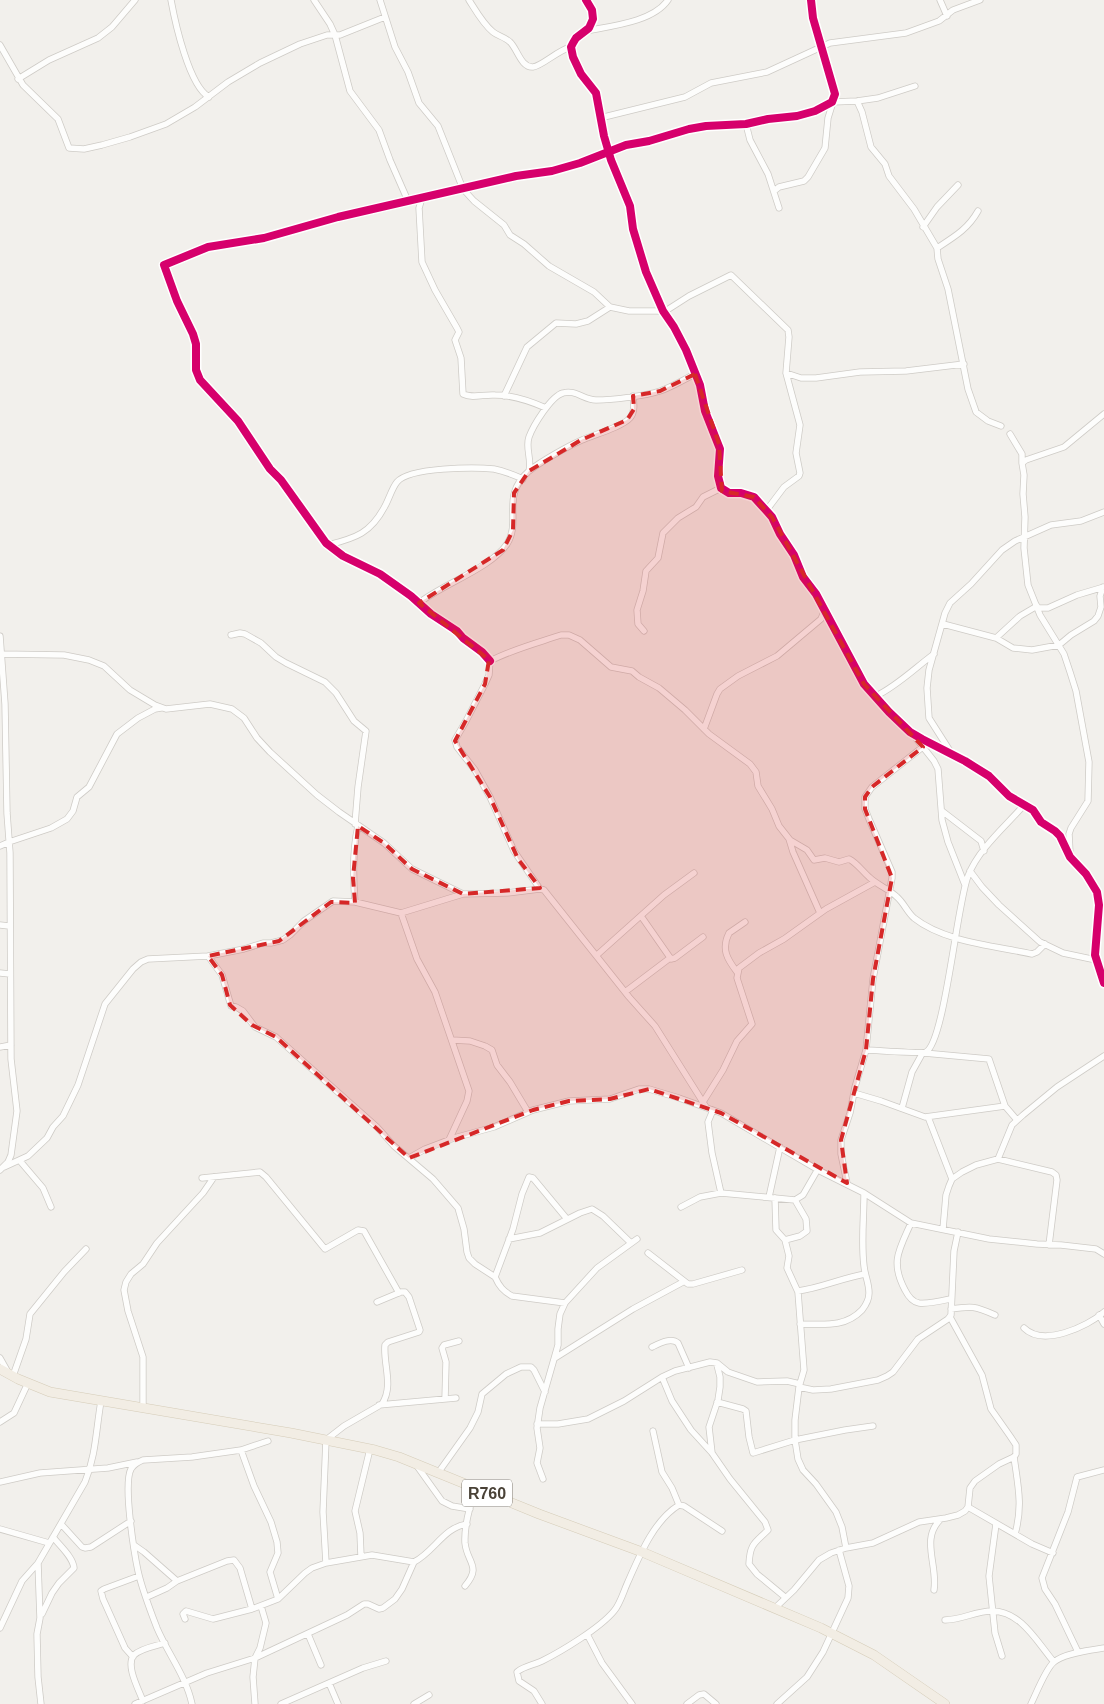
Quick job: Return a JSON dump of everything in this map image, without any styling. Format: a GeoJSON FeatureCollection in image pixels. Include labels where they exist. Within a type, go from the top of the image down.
{"type":"FeatureCollection","features":[{"type":"Feature","properties":{"kind":"main road","name":"R760"},"geometry":{"type":"LineString","coordinates":[[0,1368],[11,1375],[50,1392],[326,1440],[370,1449],[415,1462],[539,1514],[642,1552],[831,1633],[874,1655],[945,1704]]}},
{"type":"Feature","properties":{"kind":"street"},"geometry":{"type":"LineString","coordinates":[[18,79],[49,60],[98,38],[112,27],[135,0]]}},
{"type":"Feature","properties":{"kind":"street"},"geometry":{"type":"LineString","coordinates":[[171,0],[184,55],[198,84],[209,97]]}},
{"type":"Feature","properties":{"kind":"street"},"geometry":{"type":"LineString","coordinates":[[314,0],[335,35],[350,91],[379,130],[408,201]]}},
{"type":"Feature","properties":{"kind":"street"},"geometry":{"type":"LineString","coordinates":[[380,0],[395,47],[408,72],[419,103],[438,126],[463,189],[474,201],[504,226],[510,235],[562,274],[594,292],[610,307],[629,311],[664,312],[725,277],[734,275],[788,330],[790,337],[786,372],[800,425],[796,453],[800,474],[784,487],[766,511]]}},
{"type":"Feature","properties":{"kind":"street"},"geometry":{"type":"LineString","coordinates":[[469,0],[482,20],[493,32],[511,42],[522,62],[528,66],[537,65],[571,47]]}},
{"type":"Feature","properties":{"kind":"street"},"geometry":{"type":"LineString","coordinates":[[586,0],[591,7],[592,24],[576,38],[571,47],[572,58],[596,93],[609,152],[630,206],[633,229],[646,272],[664,312],[679,336],[700,385],[705,411],[719,444],[718,476],[721,488],[729,493],[741,493],[754,497],[772,517],[780,534],[792,550],[803,577],[816,594],[864,684],[910,732],[934,761],[938,769],[942,811],[948,842],[965,885]]}},
{"type":"Feature","properties":{"kind":"street"},"geometry":{"type":"LineString","coordinates":[[586,31],[636,20],[653,13],[664,6],[668,0]]}},
{"type":"Feature","properties":{"kind":"street"},"geometry":{"type":"LineString","coordinates":[[774,191],[779,187],[804,181],[825,148],[835,91],[813,18],[811,0]]}},
{"type":"Feature","properties":{"kind":"street"},"geometry":{"type":"LineString","coordinates":[[940,0],[947,16]]}},
{"type":"Feature","properties":{"kind":"street"},"geometry":{"type":"LineString","coordinates":[[600,118],[685,97],[711,83],[775,70],[830,43],[906,33],[939,21],[956,8],[980,0]]}},
{"type":"Feature","properties":{"kind":"street"},"geometry":{"type":"LineString","coordinates":[[0,45],[18,79],[33,97],[58,119],[69,147],[71,149],[84,149],[151,130],[174,120],[228,82],[300,44],[327,36],[346,33],[385,17]]}},
{"type":"Feature","properties":{"kind":"street"},"geometry":{"type":"LineString","coordinates":[[704,1105],[655,1026],[625,992],[548,893],[540,889],[518,859],[490,797],[455,741],[485,684],[489,674],[490,661],[457,631],[430,614],[419,603],[380,574],[343,556],[328,545],[281,480],[270,469],[238,421],[200,380],[195,364],[196,344],[164,265],[208,247],[264,238],[338,217],[526,174],[552,171],[626,145],[649,141],[689,129],[714,125],[746,124],[768,119],[798,116],[815,111],[833,102],[878,98],[915,86]]}},
{"type":"Feature","properties":{"kind":"street"},"geometry":{"type":"LineString","coordinates":[[856,101],[862,112],[871,147],[885,164],[888,174],[914,209],[937,248],[938,259],[948,289],[968,389],[976,412],[992,424],[1001,426]]}},
{"type":"Feature","properties":{"kind":"street"},"geometry":{"type":"LineString","coordinates":[[746,124],[750,140],[764,163],[779,208]]}},
{"type":"Feature","properties":{"kind":"street"},"geometry":{"type":"LineString","coordinates":[[923,227],[937,207],[958,185]]}},
{"type":"Feature","properties":{"kind":"street"},"geometry":{"type":"LineString","coordinates":[[422,198],[419,208],[422,262],[432,285],[458,328],[459,332],[455,340],[461,358],[462,392],[466,396],[520,398],[546,408]]}},
{"type":"Feature","properties":{"kind":"street"},"geometry":{"type":"LineString","coordinates":[[937,248],[965,230],[974,220],[978,211]]}},
{"type":"Feature","properties":{"kind":"street"},"geometry":{"type":"LineString","coordinates":[[504,396],[530,344],[556,323],[576,324],[588,321],[610,307]]}},
{"type":"Feature","properties":{"kind":"street"},"geometry":{"type":"LineString","coordinates":[[786,372],[802,378],[816,378],[860,372],[906,371],[964,364]]}},
{"type":"Feature","properties":{"kind":"street"},"geometry":{"type":"LineString","coordinates":[[529,471],[531,462],[528,439],[546,408],[556,397],[566,392],[571,392],[594,400],[660,392],[694,374]]}},
{"type":"Feature","properties":{"kind":"street"},"geometry":{"type":"LineString","coordinates":[[419,603],[488,562],[503,550],[513,530],[512,503],[514,493],[529,471],[581,440],[628,420],[634,409],[633,396]]}},
{"type":"Feature","properties":{"kind":"street"},"geometry":{"type":"LineString","coordinates":[[1022,463],[1064,447],[1104,414]]}},
{"type":"Feature","properties":{"kind":"street"},"geometry":{"type":"LineString","coordinates":[[1010,434],[1022,454],[1024,475],[1022,494],[1028,585],[1042,618],[1064,654],[1076,692],[1089,762],[1088,801],[1071,828],[1070,857]]}},
{"type":"Feature","properties":{"kind":"street"},"geometry":{"type":"LineString","coordinates":[[328,545],[356,537],[370,528],[384,508],[398,481],[406,477],[454,468],[496,470],[523,479]]}},
{"type":"Feature","properties":{"kind":"street"},"geometry":{"type":"LineString","coordinates":[[644,631],[638,624],[637,610],[644,591],[646,571],[658,558],[662,534],[678,518],[696,507],[703,497],[721,488]]}},
{"type":"Feature","properties":{"kind":"street"},"geometry":{"type":"LineString","coordinates":[[951,753],[929,718],[927,681],[950,603],[972,584],[1002,550],[1024,536],[1056,523],[1082,521],[1104,512]]}},
{"type":"Feature","properties":{"kind":"street"},"geometry":{"type":"LineString","coordinates":[[943,624],[996,638],[1013,648],[1027,650],[1059,645],[1094,621],[1098,616],[1103,587]]}},
{"type":"Feature","properties":{"kind":"street"},"geometry":{"type":"LineString","coordinates":[[996,638],[1015,619],[1038,607],[1048,608],[1077,595],[1103,587]]}},
{"type":"Feature","properties":{"kind":"street"},"geometry":{"type":"LineString","coordinates":[[704,729],[720,689],[738,676],[777,656],[821,619],[824,609]]}},
{"type":"Feature","properties":{"kind":"street"},"geometry":{"type":"LineString","coordinates":[[231,635],[240,633],[251,637],[281,660],[325,682],[336,694],[354,721],[366,731],[358,787],[353,878],[355,902]]}},
{"type":"Feature","properties":{"kind":"street"},"geometry":{"type":"LineString","coordinates":[[490,661],[516,648],[529,646],[561,635],[570,635],[582,641],[610,665],[631,671],[659,688],[709,734],[750,764],[756,772],[758,786],[772,809],[779,826],[789,838],[807,850],[814,860],[826,858],[838,862],[849,859],[854,861],[875,882],[897,897],[906,910],[917,920],[956,938],[1032,954],[1045,944]]}},
{"type":"Feature","properties":{"kind":"street"},"geometry":{"type":"LineString","coordinates":[[0,636],[5,704],[9,842],[11,1045],[17,1111],[11,1155],[2,1168]]}},
{"type":"Feature","properties":{"kind":"street"},"geometry":{"type":"LineString","coordinates":[[1,654],[64,655],[89,660],[104,666],[130,690],[161,708]]}},
{"type":"Feature","properties":{"kind":"street"},"geometry":{"type":"LineString","coordinates":[[876,696],[887,691],[934,654]]}},
{"type":"Feature","properties":{"kind":"street"},"geometry":{"type":"LineString","coordinates":[[0,846],[51,828],[67,819],[73,811],[77,797],[89,788],[117,734],[138,718],[155,709],[173,710],[210,704],[232,708],[244,718],[257,738],[270,752],[328,804],[384,843],[412,869],[464,894]]}},
{"type":"Feature","properties":{"kind":"street"},"geometry":{"type":"LineString","coordinates":[[910,732],[951,753],[989,776],[1009,796],[1034,810],[1042,822],[1060,836],[1070,857],[1086,874],[1097,892],[1099,905],[1096,960],[1104,983]]}},
{"type":"Feature","properties":{"kind":"street"},"geometry":{"type":"LineString","coordinates":[[848,1183],[841,1154],[841,1140],[866,1050],[873,979],[892,872],[865,809],[865,798],[872,787],[891,774],[929,742]]}},
{"type":"Feature","properties":{"kind":"street"},"geometry":{"type":"LineString","coordinates":[[902,1108],[912,1072],[923,1054],[931,1048],[935,1037],[965,885],[970,871],[984,851],[1025,804]]}},
{"type":"Feature","properties":{"kind":"street"},"geometry":{"type":"LineString","coordinates":[[942,811],[981,841],[984,851]]}},
{"type":"Feature","properties":{"kind":"street"},"geometry":{"type":"LineString","coordinates":[[789,838],[792,852],[820,912]]}},
{"type":"Feature","properties":{"kind":"street"},"geometry":{"type":"LineString","coordinates":[[970,871],[999,905],[1045,944],[1077,958],[1096,960]]}},
{"type":"Feature","properties":{"kind":"street"},"geometry":{"type":"LineString","coordinates":[[597,955],[664,895],[694,873]]}},
{"type":"Feature","properties":{"kind":"street"},"geometry":{"type":"LineString","coordinates":[[737,972],[744,963],[784,939],[820,912],[875,882]]}},
{"type":"Feature","properties":{"kind":"street"},"geometry":{"type":"LineString","coordinates":[[2,1168],[28,1156],[39,1146],[63,1116],[78,1085],[105,1004],[133,969],[141,962],[148,959],[208,956],[279,941],[290,935],[304,921],[331,902],[355,902],[402,913],[464,894],[507,893],[540,889]]}},
{"type":"Feature","properties":{"kind":"street"},"geometry":{"type":"LineString","coordinates":[[402,913],[417,959],[435,992],[469,1091],[468,1102],[449,1140]]}},
{"type":"Feature","properties":{"kind":"street"},"geometry":{"type":"LineString","coordinates":[[641,916],[670,958]]}},
{"type":"Feature","properties":{"kind":"street"},"geometry":{"type":"LineString","coordinates":[[704,1105],[724,1070],[736,1041],[752,1024],[742,997],[737,972],[728,958],[725,948],[729,933],[745,922]]}},
{"type":"Feature","properties":{"kind":"street"},"geometry":{"type":"LineString","coordinates":[[0,925],[9,926]]}},
{"type":"Feature","properties":{"kind":"street"},"geometry":{"type":"LineString","coordinates":[[625,992],[670,958],[675,958],[703,937]]}},
{"type":"Feature","properties":{"kind":"street"},"geometry":{"type":"LineString","coordinates":[[208,956],[222,975],[231,1006],[236,1006],[243,1011],[255,1027],[276,1037],[377,1127],[394,1146],[433,1179],[451,1199],[461,1216],[469,1258],[475,1264],[495,1276],[499,1285],[506,1293],[512,1296],[565,1303]]}},
{"type":"Feature","properties":{"kind":"street"},"geometry":{"type":"LineString","coordinates":[[0,973],[10,974]]}},
{"type":"Feature","properties":{"kind":"street"},"geometry":{"type":"LineString","coordinates":[[452,1040],[470,1041],[492,1050],[497,1065],[528,1112]]}},
{"type":"Feature","properties":{"kind":"street"},"geometry":{"type":"LineString","coordinates":[[0,1047],[11,1045]]}},
{"type":"Feature","properties":{"kind":"street"},"geometry":{"type":"LineString","coordinates":[[866,1050],[989,1059],[1005,1106],[1017,1120]]}},
{"type":"Feature","properties":{"kind":"street"},"geometry":{"type":"LineString","coordinates":[[998,1159],[1007,1135],[1017,1120],[1057,1087],[1104,1056]]}},
{"type":"Feature","properties":{"kind":"street"},"geometry":{"type":"LineString","coordinates":[[409,1158],[425,1149],[494,1127],[528,1112],[569,1101],[610,1099],[639,1089],[649,1089],[704,1105],[740,1123],[818,1169],[848,1183],[911,1223],[988,1239],[1061,1245],[1103,1252]]}},
{"type":"Feature","properties":{"kind":"street"},"geometry":{"type":"LineString","coordinates":[[854,1093],[928,1117],[1005,1106]]}},
{"type":"Feature","properties":{"kind":"street"},"geometry":{"type":"LineString","coordinates":[[713,1110],[708,1122],[709,1134],[720,1192]]}},
{"type":"Feature","properties":{"kind":"street"},"geometry":{"type":"LineString","coordinates":[[928,1117],[952,1179]]}},
{"type":"Feature","properties":{"kind":"street"},"geometry":{"type":"LineString","coordinates":[[780,1147],[772,1198],[776,1230],[785,1240],[789,1256],[787,1268],[798,1291],[804,1370],[799,1385],[795,1440],[800,1466],[816,1484],[836,1512],[842,1526],[846,1548]]}},
{"type":"Feature","properties":{"kind":"street"},"geometry":{"type":"LineString","coordinates":[[943,1229],[946,1195],[952,1179],[976,1165],[998,1159],[1052,1172],[1056,1175],[1049,1245]]}},
{"type":"Feature","properties":{"kind":"street"},"geometry":{"type":"LineString","coordinates":[[20,1161],[42,1188],[51,1207]]}},
{"type":"Feature","properties":{"kind":"street"},"geometry":{"type":"LineString","coordinates":[[681,1207],[700,1197],[720,1192],[796,1200],[803,1195],[818,1169]]}},
{"type":"Feature","properties":{"kind":"street"},"geometry":{"type":"LineString","coordinates":[[202,1178],[254,1172],[263,1174],[325,1249],[358,1230],[364,1231],[399,1293]]}},
{"type":"Feature","properties":{"kind":"street"},"geometry":{"type":"LineString","coordinates":[[143,1408],[143,1356],[128,1311],[124,1290],[126,1282],[131,1274],[144,1264],[157,1242],[204,1193],[214,1177]]}},
{"type":"Feature","properties":{"kind":"street"},"geometry":{"type":"LineString","coordinates":[[495,1276],[509,1240],[522,1194],[529,1177],[533,1178],[567,1219]]}},
{"type":"Feature","properties":{"kind":"street"},"geometry":{"type":"LineString","coordinates":[[800,1324],[838,1324],[852,1319],[863,1309],[869,1295],[869,1282],[865,1274],[863,1247],[864,1193]]}},
{"type":"Feature","properties":{"kind":"street"},"geometry":{"type":"LineString","coordinates":[[785,1240],[800,1236],[807,1231],[806,1219],[796,1200]]}},
{"type":"Feature","properties":{"kind":"street"},"geometry":{"type":"LineString","coordinates":[[509,1240],[540,1233],[586,1210],[594,1209],[632,1243]]}},
{"type":"Feature","properties":{"kind":"street"},"geometry":{"type":"LineString","coordinates":[[911,1223],[897,1257],[896,1268],[900,1280],[913,1301],[920,1303],[950,1299]]}},
{"type":"Feature","properties":{"kind":"street"},"geometry":{"type":"LineString","coordinates":[[958,1232],[954,1251],[950,1317],[982,1375],[991,1410],[1016,1445],[1014,1458],[1020,1519],[1015,1534]]}},
{"type":"Feature","properties":{"kind":"street"},"geometry":{"type":"LineString","coordinates":[[543,1479],[537,1463],[540,1448],[538,1424],[540,1408],[558,1345],[560,1314],[565,1303],[597,1268],[637,1239]]}},
{"type":"Feature","properties":{"kind":"street"},"geometry":{"type":"LineString","coordinates":[[11,1375],[26,1338],[30,1314],[64,1272],[86,1249]]}},
{"type":"Feature","properties":{"kind":"street"},"geometry":{"type":"LineString","coordinates":[[648,1253],[688,1284],[742,1270]]}},
{"type":"Feature","properties":{"kind":"street"},"geometry":{"type":"LineString","coordinates":[[798,1291],[824,1286],[850,1276],[865,1274]]}},
{"type":"Feature","properties":{"kind":"street"},"geometry":{"type":"LineString","coordinates":[[555,1358],[633,1309],[683,1282]]}},
{"type":"Feature","properties":{"kind":"street"},"geometry":{"type":"LineString","coordinates":[[326,1563],[323,1512],[326,1440],[350,1422],[379,1405],[386,1398],[385,1345],[388,1342],[420,1330],[409,1297],[405,1292],[377,1302]]}},
{"type":"Feature","properties":{"kind":"street"},"geometry":{"type":"LineString","coordinates":[[951,1309],[970,1306],[978,1307],[995,1315]]}},
{"type":"Feature","properties":{"kind":"street"},"geometry":{"type":"LineString","coordinates":[[1024,1328],[1028,1332],[1037,1335],[1060,1335],[1102,1314],[1104,1324]]}},
{"type":"Feature","properties":{"kind":"street"},"geometry":{"type":"LineString","coordinates":[[538,1424],[580,1421],[596,1416],[662,1377],[675,1371],[710,1362],[716,1363],[728,1372],[757,1382],[787,1382],[813,1390],[831,1389],[887,1376],[893,1372],[918,1339],[950,1317]]}},
{"type":"Feature","properties":{"kind":"street"},"geometry":{"type":"LineString","coordinates":[[652,1347],[670,1340],[675,1341],[689,1368]]}},
{"type":"Feature","properties":{"kind":"street"},"geometry":{"type":"LineString","coordinates":[[445,1399],[446,1362],[442,1348],[444,1345],[459,1341]]}},
{"type":"Feature","properties":{"kind":"street"},"geometry":{"type":"LineString","coordinates":[[0,1358],[11,1375]]}},
{"type":"Feature","properties":{"kind":"street"},"geometry":{"type":"LineString","coordinates":[[712,1453],[709,1427],[717,1402],[720,1377],[716,1363]]}},
{"type":"Feature","properties":{"kind":"street"},"geometry":{"type":"LineString","coordinates":[[438,1473],[470,1428],[478,1412],[482,1394],[506,1374],[521,1367],[531,1367],[545,1392]]}},
{"type":"Feature","properties":{"kind":"street"},"geometry":{"type":"LineString","coordinates":[[662,1377],[672,1401],[691,1430],[712,1453],[768,1528],[767,1532],[756,1540],[751,1548],[749,1564],[751,1568],[785,1597]]}},
{"type":"Feature","properties":{"kind":"street"},"geometry":{"type":"LineString","coordinates":[[0,1422],[14,1413],[28,1383]]}},
{"type":"Feature","properties":{"kind":"street"},"geometry":{"type":"LineString","coordinates":[[379,1405],[456,1398]]}},
{"type":"Feature","properties":{"kind":"street"},"geometry":{"type":"LineString","coordinates":[[0,1628],[22,1581],[38,1562],[50,1543],[90,1470],[96,1447],[101,1401]]}},
{"type":"Feature","properties":{"kind":"street"},"geometry":{"type":"LineString","coordinates":[[717,1402],[746,1411],[749,1437],[754,1453],[795,1440],[873,1426]]}},
{"type":"Feature","properties":{"kind":"street"},"geometry":{"type":"LineString","coordinates":[[653,1431],[662,1472],[672,1488],[679,1505]]}},
{"type":"Feature","properties":{"kind":"street"},"geometry":{"type":"LineString","coordinates":[[0,1482],[40,1473],[108,1468],[139,1461],[192,1457],[241,1450],[268,1442]]}},
{"type":"Feature","properties":{"kind":"street"},"geometry":{"type":"LineString","coordinates":[[361,1556],[360,1533],[356,1511],[370,1449]]}},
{"type":"Feature","properties":{"kind":"street"},"geometry":{"type":"LineString","coordinates":[[241,1450],[254,1486],[271,1522],[277,1542],[278,1553],[270,1572],[278,1599]]}},
{"type":"Feature","properties":{"kind":"street"},"geometry":{"type":"LineString","coordinates":[[775,1608],[794,1590],[819,1560],[831,1552],[873,1543],[919,1522],[958,1515],[968,1507],[970,1488],[975,1481],[1000,1464],[1014,1458]]}},
{"type":"Feature","properties":{"kind":"street"},"geometry":{"type":"LineString","coordinates":[[139,1461],[130,1471],[128,1494],[139,1576],[157,1628],[185,1681],[192,1704]]}},
{"type":"Feature","properties":{"kind":"street"},"geometry":{"type":"LineString","coordinates":[[415,1462],[442,1501],[452,1506],[470,1509]]}},
{"type":"Feature","properties":{"kind":"street"},"geometry":{"type":"LineString","coordinates":[[1078,1652],[1056,1604],[1045,1589],[1042,1578],[1068,1512],[1077,1477],[1104,1470]]}},
{"type":"Feature","properties":{"kind":"street"},"geometry":{"type":"LineString","coordinates":[[465,1586],[471,1580],[474,1569],[465,1542],[470,1509],[476,1488]]}},
{"type":"Feature","properties":{"kind":"street"},"geometry":{"type":"LineString","coordinates":[[679,1505],[684,1506],[722,1531]]}},
{"type":"Feature","properties":{"kind":"street"},"geometry":{"type":"LineString","coordinates":[[542,1704],[534,1691],[519,1681],[517,1672],[548,1658],[587,1634],[614,1612],[642,1552],[661,1522],[679,1505]]}},
{"type":"Feature","properties":{"kind":"street"},"geometry":{"type":"LineString","coordinates":[[968,1507],[996,1524],[1053,1553]]}},
{"type":"Feature","properties":{"kind":"street"},"geometry":{"type":"LineString","coordinates":[[934,1590],[935,1577],[930,1542],[934,1527],[941,1519]]}},
{"type":"Feature","properties":{"kind":"street"},"geometry":{"type":"LineString","coordinates":[[61,1524],[82,1547],[88,1548],[131,1521]]}},
{"type":"Feature","properties":{"kind":"street"},"geometry":{"type":"LineString","coordinates":[[135,1704],[185,1681],[225,1666],[255,1658],[348,1615],[364,1604],[379,1609],[386,1606],[402,1589],[414,1562],[452,1529],[467,1524]]}},
{"type":"Feature","properties":{"kind":"street"},"geometry":{"type":"LineString","coordinates":[[996,1524],[989,1576],[995,1633],[1002,1656]]}},
{"type":"Feature","properties":{"kind":"street"},"geometry":{"type":"LineString","coordinates":[[0,1529],[50,1543]]}},
{"type":"Feature","properties":{"kind":"street"},"geometry":{"type":"LineString","coordinates":[[40,1618],[58,1583],[74,1568],[70,1558],[53,1537]]}},
{"type":"Feature","properties":{"kind":"street"},"geometry":{"type":"LineString","coordinates":[[134,1545],[177,1581]]}},
{"type":"Feature","properties":{"kind":"street"},"geometry":{"type":"LineString","coordinates":[[777,1704],[806,1677],[823,1652],[848,1598],[850,1590],[839,1550]]}},
{"type":"Feature","properties":{"kind":"street"},"geometry":{"type":"LineString","coordinates":[[185,1619],[183,1614],[186,1611],[213,1619],[261,1606],[278,1599],[312,1568],[326,1563],[361,1556],[379,1556],[414,1562]]}},
{"type":"Feature","properties":{"kind":"street"},"geometry":{"type":"LineString","coordinates":[[146,1597],[167,1588],[177,1581],[234,1560],[240,1568],[252,1609]]}},
{"type":"Feature","properties":{"kind":"street"},"geometry":{"type":"LineString","coordinates":[[38,1562],[40,1618],[38,1677],[41,1704]]}},
{"type":"Feature","properties":{"kind":"street"},"geometry":{"type":"LineString","coordinates":[[133,1657],[125,1648],[101,1591],[139,1576]]}},
{"type":"Feature","properties":{"kind":"street"},"geometry":{"type":"LineString","coordinates":[[255,1704],[253,1677],[255,1658],[266,1629],[265,1617],[261,1606]]}},
{"type":"Feature","properties":{"kind":"street"},"geometry":{"type":"LineString","coordinates":[[945,1620],[954,1620],[992,1611],[1016,1617],[1054,1662]]}},
{"type":"Feature","properties":{"kind":"street"},"geometry":{"type":"LineString","coordinates":[[308,1634],[321,1666]]}},
{"type":"Feature","properties":{"kind":"street"},"geometry":{"type":"LineString","coordinates":[[587,1634],[602,1663],[632,1704]]}},
{"type":"Feature","properties":{"kind":"street"},"geometry":{"type":"LineString","coordinates":[[143,1701],[134,1679],[131,1662],[136,1653],[165,1643]]}},
{"type":"Feature","properties":{"kind":"street"},"geometry":{"type":"LineString","coordinates":[[1031,1704],[1054,1662],[1078,1652],[1104,1648]]}},
{"type":"Feature","properties":{"kind":"street"},"geometry":{"type":"LineString","coordinates":[[285,1703],[363,1668],[386,1661]]}},
{"type":"Feature","properties":{"kind":"street"},"geometry":{"type":"LineString","coordinates":[[330,1683],[338,1704]]}},
{"type":"Feature","properties":{"kind":"street"},"geometry":{"type":"LineString","coordinates":[[687,1704],[699,1695],[704,1694],[716,1704]]}},
{"type":"Feature","properties":{"kind":"street"},"geometry":{"type":"LineString","coordinates":[[414,1704],[429,1695]]}},
{"type":"Feature","properties":{"kind":"highlighted area"},"geometry":{"type":"Polygon","coordinates":[[[695,374],[719,444],[722,491],[754,497],[772,517],[864,684],[923,747],[872,787],[865,797],[865,809],[892,878],[873,979],[866,1050],[841,1140],[847,1183],[721,1113],[649,1089],[610,1099],[569,1101],[533,1110],[409,1158],[276,1037],[252,1025],[230,1005],[222,975],[208,956],[279,941],[331,902],[355,903],[353,878],[358,826],[384,843],[412,869],[463,894],[540,888],[518,859],[490,797],[455,741],[485,684],[489,660],[419,603],[503,550],[513,530],[514,493],[529,471],[581,440],[627,420],[634,409],[633,396],[660,391],[695,374]]]}},
{"type":"Feature","properties":{"kind":"cycle path"},"geometry":{"type":"LineString","coordinates":[[586,0],[592,10],[593,19],[589,28],[576,38],[573,43],[571,47],[573,57],[581,74],[596,93],[604,136],[611,160],[630,206],[633,229],[646,272],[663,311],[686,350],[700,385],[705,411],[720,449],[718,476],[721,488],[729,493],[741,493],[754,497],[772,517],[780,534],[794,555],[803,577],[816,594],[864,684],[889,712],[910,732],[989,776],[1009,796],[1033,810],[1041,822],[1060,836],[1070,857],[1086,874],[1097,892],[1099,905],[1095,955],[1104,983]]}},
{"type":"Feature","properties":{"kind":"cycle path"},"geometry":{"type":"LineString","coordinates":[[490,661],[457,631],[431,614],[411,596],[380,574],[343,556],[326,543],[281,480],[270,469],[238,421],[200,380],[196,370],[196,344],[193,334],[177,301],[164,265],[208,247],[264,238],[338,217],[516,176],[552,171],[580,163],[626,145],[649,141],[689,129],[706,126],[746,124],[768,119],[797,116],[815,111],[832,102],[835,94],[813,18],[811,0]]}}]}
